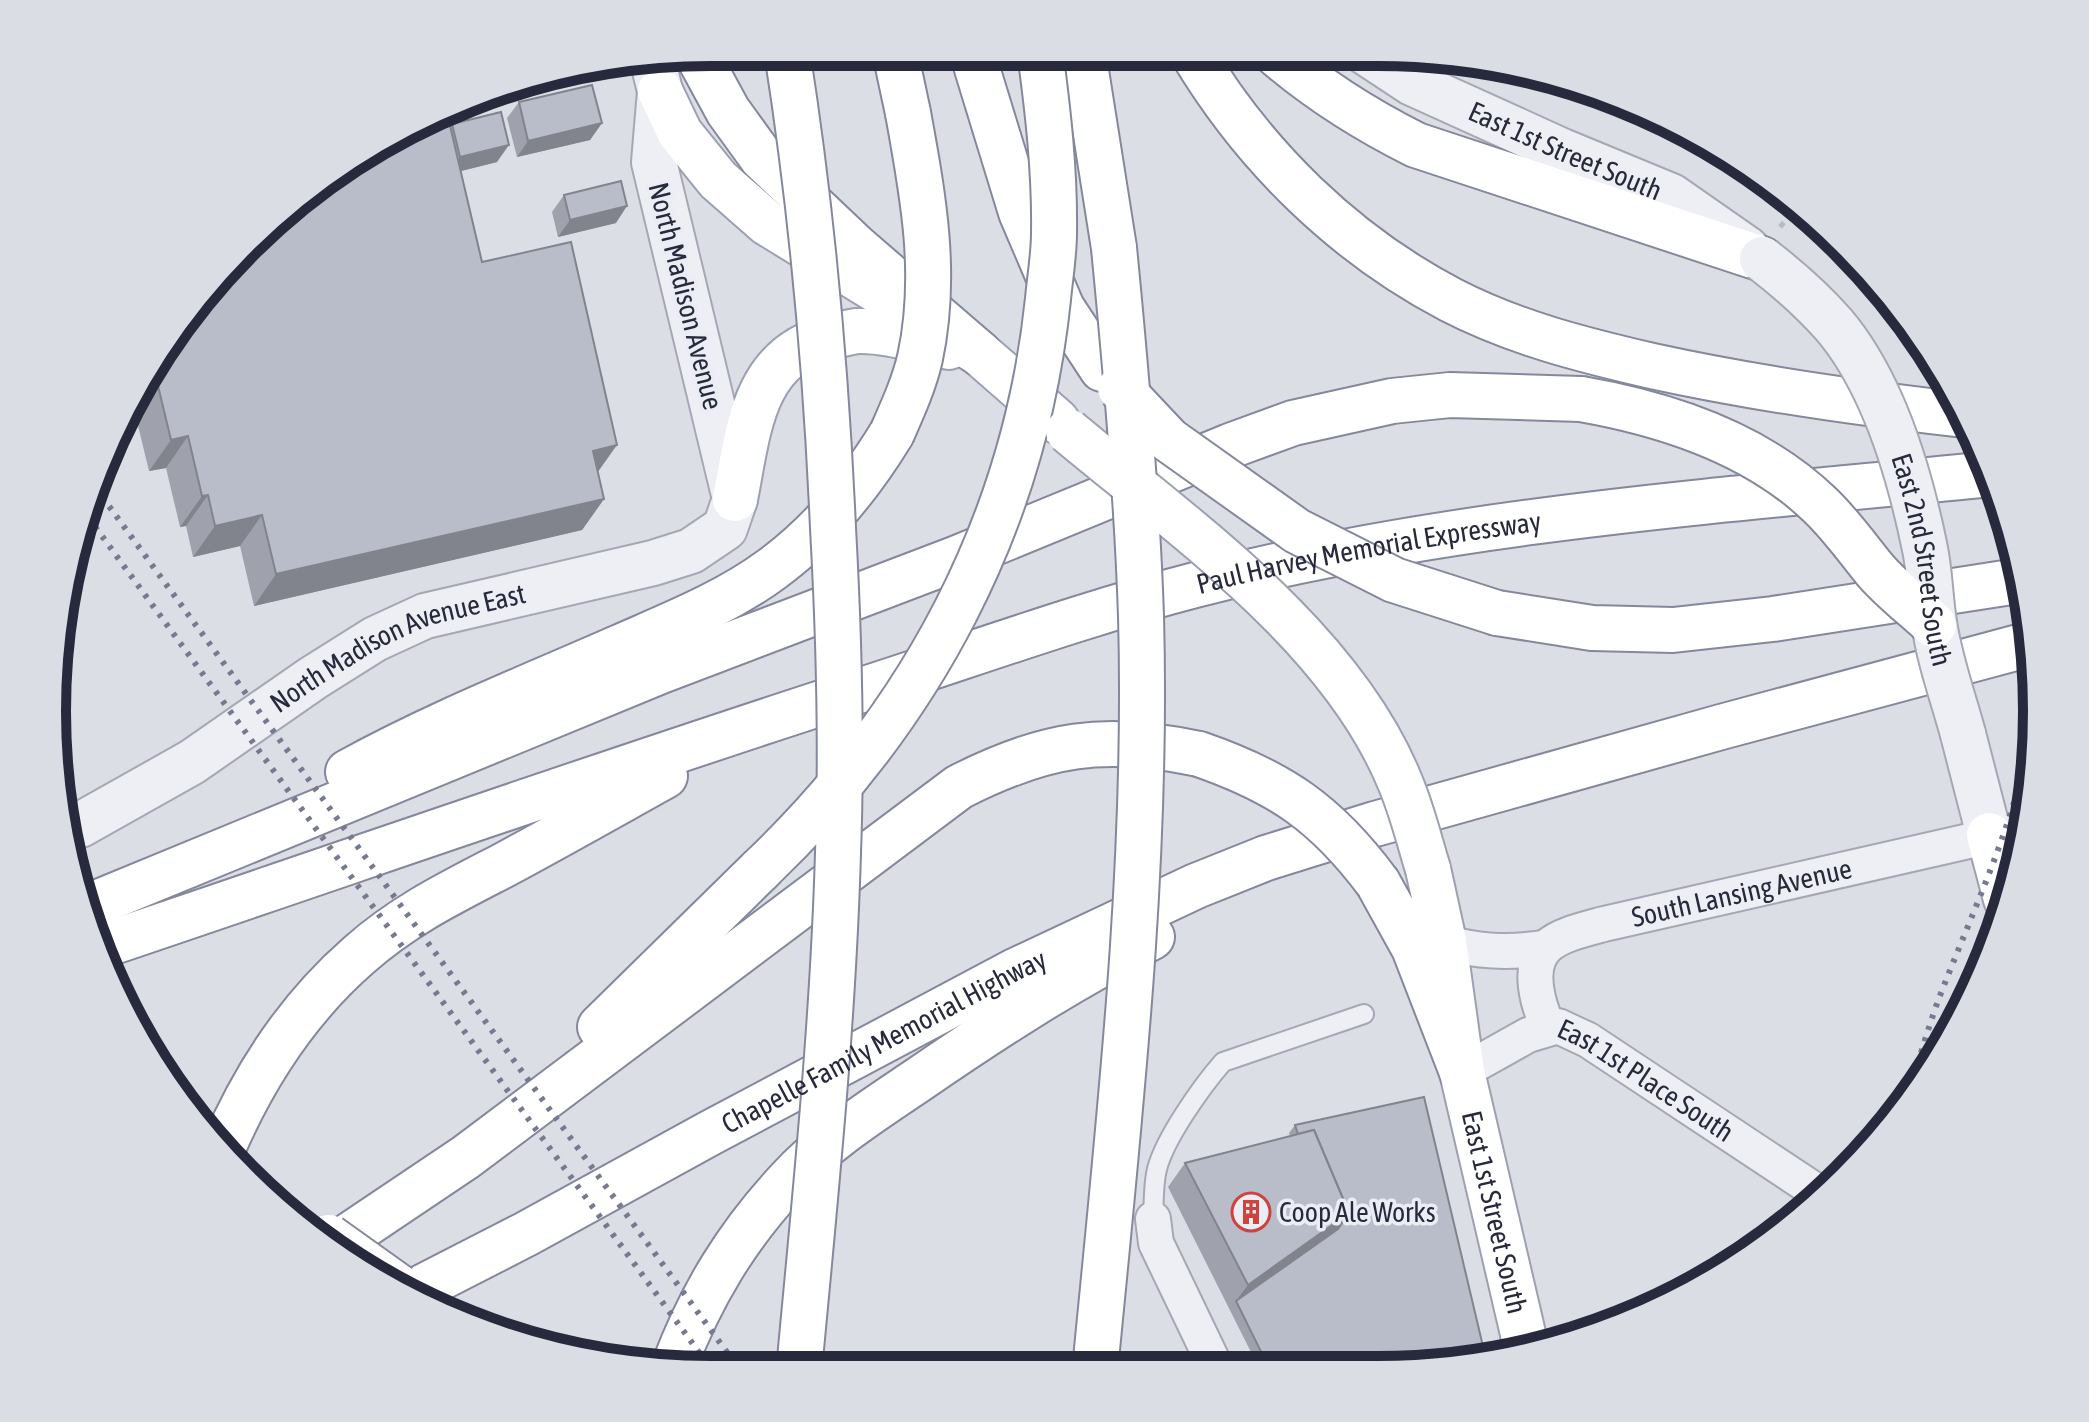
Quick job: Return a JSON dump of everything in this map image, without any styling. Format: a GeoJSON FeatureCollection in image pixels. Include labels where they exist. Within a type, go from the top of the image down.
{"type":"FeatureCollection","features":[{"type":"Feature","properties":{"kind":"main road"},"geometry":{"type":"LineString","coordinates":[[704,66],[728,111],[762,158],[856,247],[1068,431],[1255,587],[1352,696],[1399,780],[1428,869],[1444,942],[1462,1072]]}},
{"type":"Feature","properties":{"kind":"main road"},"geometry":{"type":"LineString","coordinates":[[789,66],[801,138],[823,349],[839,638],[838,851],[832,990],[823,1128],[800,1356]]}},
{"type":"Feature","properties":{"kind":"main road"},"geometry":{"type":"LineString","coordinates":[[107,900],[367,761],[698,612],[744,588],[794,552],[860,484],[892,433],[910,391],[919,359],[928,299],[927,221],[898,66]]}},
{"type":"Feature","properties":{"kind":"main road"},"geometry":{"type":"LineString","coordinates":[[976,66],[1021,212],[1062,308],[1102,369],[1169,440],[1297,531],[1394,580],[1497,613],[1592,628],[1673,630],[1773,619],[2010,582]]}},
{"type":"Feature","properties":{"kind":"main road"},"geometry":{"type":"LineString","coordinates":[[466,1157],[804,828],[869,747],[940,644],[971,582],[1014,468],[1036,388],[1054,234],[1042,66]]}},
{"type":"Feature","properties":{"kind":"main road"},"geometry":{"type":"LineString","coordinates":[[1085,66],[1114,248],[1135,497],[1141,618],[1136,900],[1121,1101],[1096,1356]]}},
{"type":"Feature","properties":{"kind":"main road"},"geometry":{"type":"LineString","coordinates":[[1201,66],[1229,110],[1302,193],[1398,270],[1453,301],[1525,332],[1588,351],[1814,398],[1950,413]]}},
{"type":"Feature","properties":{"kind":"main road"},"geometry":{"type":"LineString","coordinates":[[1290,66],[1362,118],[1416,145],[1770,244]]}},
{"type":"Feature","properties":{"kind":"main road"},"geometry":{"type":"LineString","coordinates":[[656,76],[680,133],[718,180],[767,223],[979,353]]}},
{"type":"Feature","properties":{"kind":"main road"},"geometry":{"type":"LineString","coordinates":[[735,499],[755,405],[779,363],[798,348],[854,331],[881,333],[979,353]]}},
{"type":"Feature","properties":{"kind":"main road"},"geometry":{"type":"LineString","coordinates":[[107,900],[661,671],[955,559],[1230,446],[1293,423],[1392,401],[1450,395],[1581,399],[1630,408],[1691,427],[1767,464],[1818,503],[1842,527],[1877,573],[1934,625]]}},
{"type":"Feature","properties":{"kind":"main road","name":"Paul Harvey Memorial Expressway"},"geometry":{"type":"LineString","coordinates":[[765,721],[1090,615],[1197,585],[1353,552],[1539,521],[1978,475]]}},
{"type":"Feature","properties":{"kind":"main road"},"geometry":{"type":"LineString","coordinates":[[678,1355],[692,1319],[717,1272],[755,1218],[790,1178],[857,1121],[1017,1012],[1101,963],[1375,824],[2019,647]]}},
{"type":"Feature","properties":{"kind":"main road"},"geometry":{"type":"LineString","coordinates":[[109,943],[765,721]]}},
{"type":"Feature","properties":{"kind":"main road"},"geometry":{"type":"LineString","coordinates":[[228,1138],[256,1079],[290,1029],[323,989],[360,953],[441,896],[502,866],[765,721]]}},
{"type":"Feature","properties":{"kind":"main road"},"geometry":{"type":"LineString","coordinates":[[343,1240],[466,1157],[959,787],[994,769],[1028,757],[1093,744],[1155,745],[1199,754],[1239,768],[1279,787],[1333,829],[1378,883],[1414,948],[1462,1072]]}},
{"type":"Feature","properties":{"kind":"main road","name":"Chapelle Family Memorial Highway"},"geometry":{"type":"LineString","coordinates":[[422,1287],[1067,945],[1266,858],[1375,824]]}},
{"type":"Feature","properties":{"kind":"main road","name":"East 2nd Street South"},"geometry":{"type":"LineString","coordinates":[[2007,831],[2007,855]]}},
{"type":"Feature","properties":{"kind":"main road","name":"East 1st Street South"},"geometry":{"type":"LineString","coordinates":[[1462,1072],[1524,1339]]}},
{"type":"Feature","properties":{"kind":"street","name":"East 1st Street South"},"geometry":{"type":"LineString","coordinates":[[1387,66],[1412,83],[1671,196],[1770,244]]}},
{"type":"Feature","properties":{"kind":"street","name":"North Madison Avenue"},"geometry":{"type":"LineString","coordinates":[[656,76],[654,162],[735,499]]}},
{"type":"Feature","properties":{"kind":"street","name":"East 2nd Street South"},"geometry":{"type":"LineString","coordinates":[[1770,244],[1795,285],[1835,327],[1861,366],[1885,412],[1900,454],[1926,551],[1934,625],[1963,734],[2007,831]]}},
{"type":"Feature","properties":{"kind":"street","name":"North Madison Avenue East"},"geometry":{"type":"LineString","coordinates":[[76,826],[192,762],[375,639],[425,616],[653,563],[691,551],[725,528],[735,499]]}},
{"type":"Feature","properties":{"kind":"street","name":"South Lansing Avenue"},"geometry":{"type":"LineString","coordinates":[[1444,942],[1472,950],[1512,952],[1543,948],[1556,939],[1604,924],[2007,831]]}},
{"type":"Feature","properties":{"kind":"street"},"geometry":{"type":"LineString","coordinates":[[1543,948],[1536,968],[1536,983],[1547,1029]]}},
{"type":"Feature","properties":{"kind":"street","name":"East 1st Place South"},"geometry":{"type":"LineString","coordinates":[[1462,1072],[1528,1035],[1558,1026],[1588,1040],[1812,1188]]}},
{"type":"Feature","properties":{"kind":"street"},"geometry":{"type":"LineString","coordinates":[[1153,1219],[1156,1243],[1210,1356]]}},
{"type":"Feature","properties":{"kind":"lane"},"geometry":{"type":"LineString","coordinates":[[1153,1219],[1155,1181],[1163,1151],[1210,1076],[1223,1062],[1364,1014]]}},
{"type":"Feature","properties":{"kind":"path"},"geometry":{"type":"LineString","coordinates":[[1770,244],[1791,216]]}},
{"type":"Feature","properties":{"kind":"building"},"geometry":{"type":"Polygon","coordinates":[[[592,85],[602,123],[528,141],[519,102],[592,85]]]}},
{"type":"Feature","properties":{"kind":"building"},"geometry":{"type":"Polygon","coordinates":[[[501,112],[509,145],[460,157],[452,124],[501,112]]]}},
{"type":"Feature","properties":{"kind":"building"},"geometry":{"type":"Polygon","coordinates":[[[449,122],[482,262],[571,242],[617,445],[593,451],[604,499],[276,574],[262,515],[215,526],[208,495],[202,496],[188,436],[171,440],[157,381],[199,318],[255,255],[318,199],[388,152],[426,133],[449,122]]]}},
{"type":"Feature","properties":{"kind":"building"},"geometry":{"type":"Polygon","coordinates":[[[621,181],[627,206],[570,220],[564,195],[621,181]]]}},
{"type":"Feature","properties":{"kind":"building"},"geometry":{"type":"Polygon","coordinates":[[[1424,1097],[1483,1347],[1420,1355],[1263,1356],[1236,1301],[1338,1229],[1349,1213],[1314,1130],[1298,1134],[1295,1125],[1424,1097]]]}},
{"type":"Feature","properties":{"kind":"building","name":"Coop Ale Works"},"geometry":{"type":"Polygon","coordinates":[[[1314,1130],[1349,1213],[1248,1285],[1185,1163],[1314,1130]]]}},
{"type":"Feature","properties":{"kind":"railway"},"geometry":{"type":"LineString","coordinates":[[103,497],[730,1356]]}},
{"type":"Feature","properties":{"kind":"railway"},"geometry":{"type":"LineString","coordinates":[[94,525],[702,1356]]}},
{"type":"Feature","properties":{"kind":"railway"},"geometry":{"type":"LineString","coordinates":[[1918,1063],[1936,1006],[1998,850],[2018,787]]}},
{"type":"Feature","properties":{"kind":"place","name":"Coop Ale Works"},"geometry":{"type":"Point","coordinates":[1251,1212]}}]}
